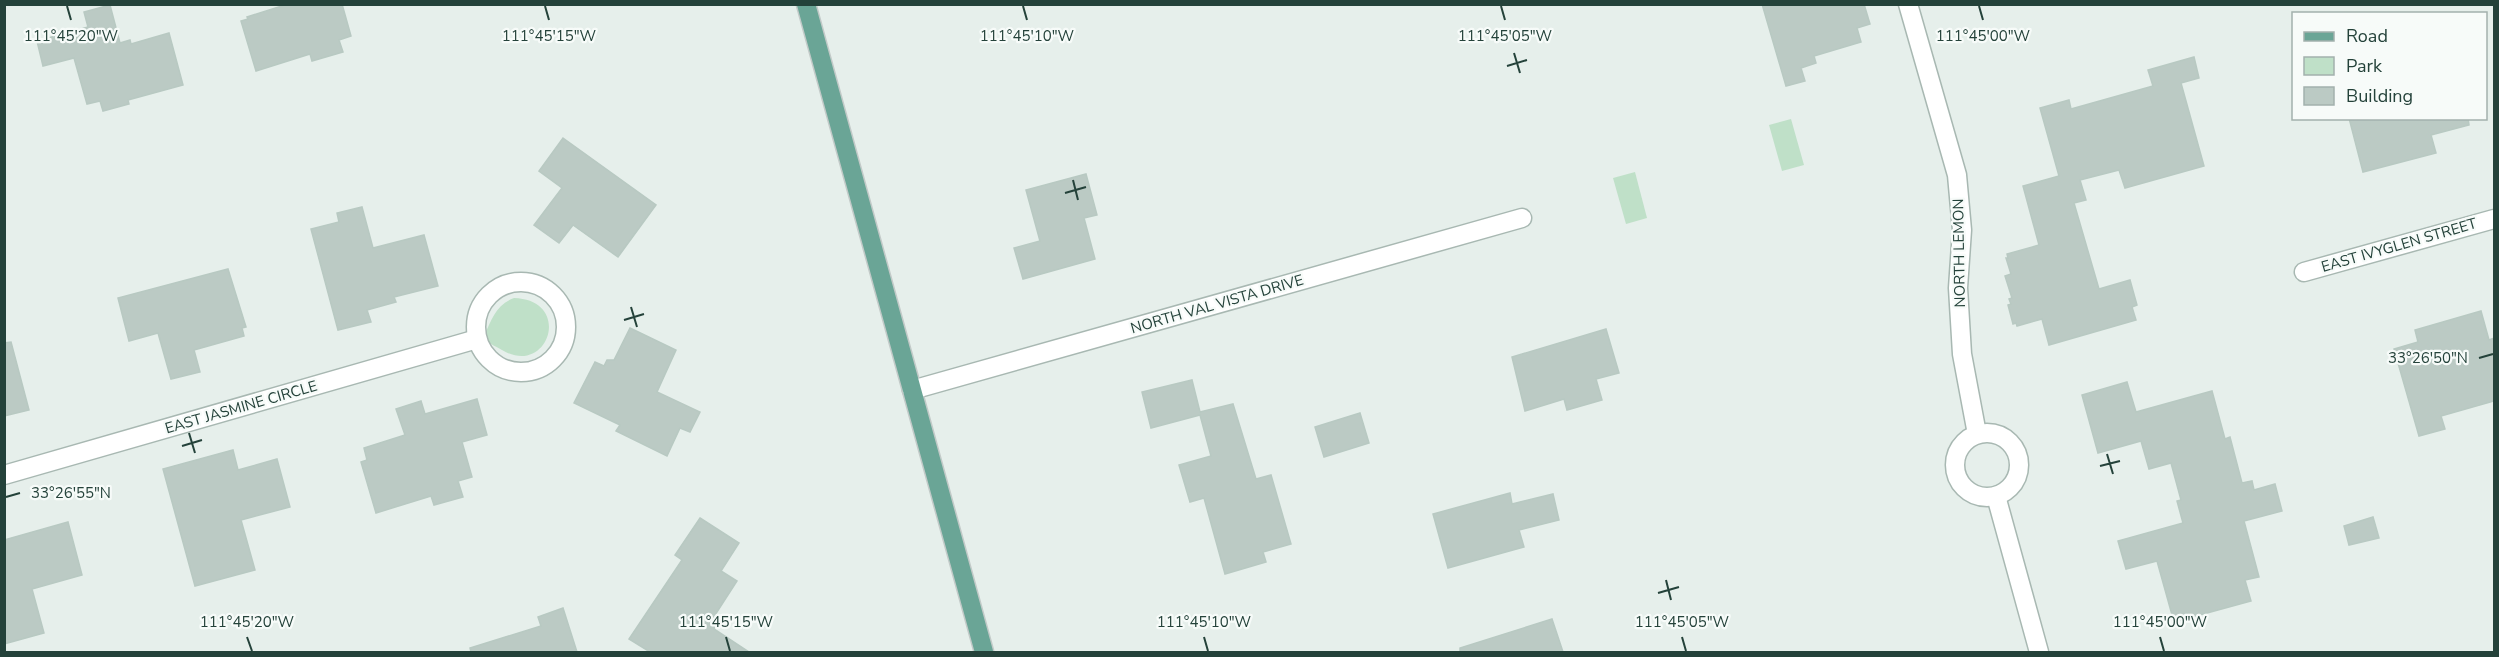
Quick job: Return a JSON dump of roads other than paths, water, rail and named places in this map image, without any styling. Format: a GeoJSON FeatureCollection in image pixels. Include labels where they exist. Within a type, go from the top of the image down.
{"type":"FeatureCollection","features":[{"type":"Feature","properties":{"kind":"main road"},"geometry":{"type":"LineString","coordinates":[[806,4],[984,652]]}},
{"type":"Feature","properties":{"kind":"street","name":"NORTH LEMON"},"geometry":{"type":"LineString","coordinates":[[1908,4],[1957,175],[1962,230],[1958,288],[1962,354],[1977,434]]}},
{"type":"Feature","properties":{"kind":"street","name":"NORTH VAL VISTA DRIVE"},"geometry":{"type":"LineString","coordinates":[[912,390],[1522,218]]}},
{"type":"Feature","properties":{"kind":"street","name":"EAST IVYGLEN STREET"},"geometry":{"type":"LineString","coordinates":[[2304,272],[2494,219]]}},
{"type":"Feature","properties":{"kind":"street"},"geometry":{"type":"LineString","coordinates":[[527,282],[542,286],[554,296],[562,308],[566,323],[562,344],[549,362],[536,369],[521,372],[494,363],[483,352],[477,339],[478,309],[487,297],[505,285],[527,282]]}},
{"type":"Feature","properties":{"kind":"street","name":"EAST JASMINE CIRCLE"},"geometry":{"type":"LineString","coordinates":[[4,475],[477,339]]}},
{"type":"Feature","properties":{"kind":"street"},"geometry":{"type":"LineString","coordinates":[[1988,433],[2001,436],[2012,445],[2018,457],[2018,471],[2014,482],[1996,496],[1984,497],[1973,494],[1963,487],[1957,476],[1955,464],[1958,452],[1965,442],[1977,434],[1988,433]]}},
{"type":"Feature","properties":{"kind":"street"},"geometry":{"type":"LineString","coordinates":[[1996,496],[2039,652]]}}]}
